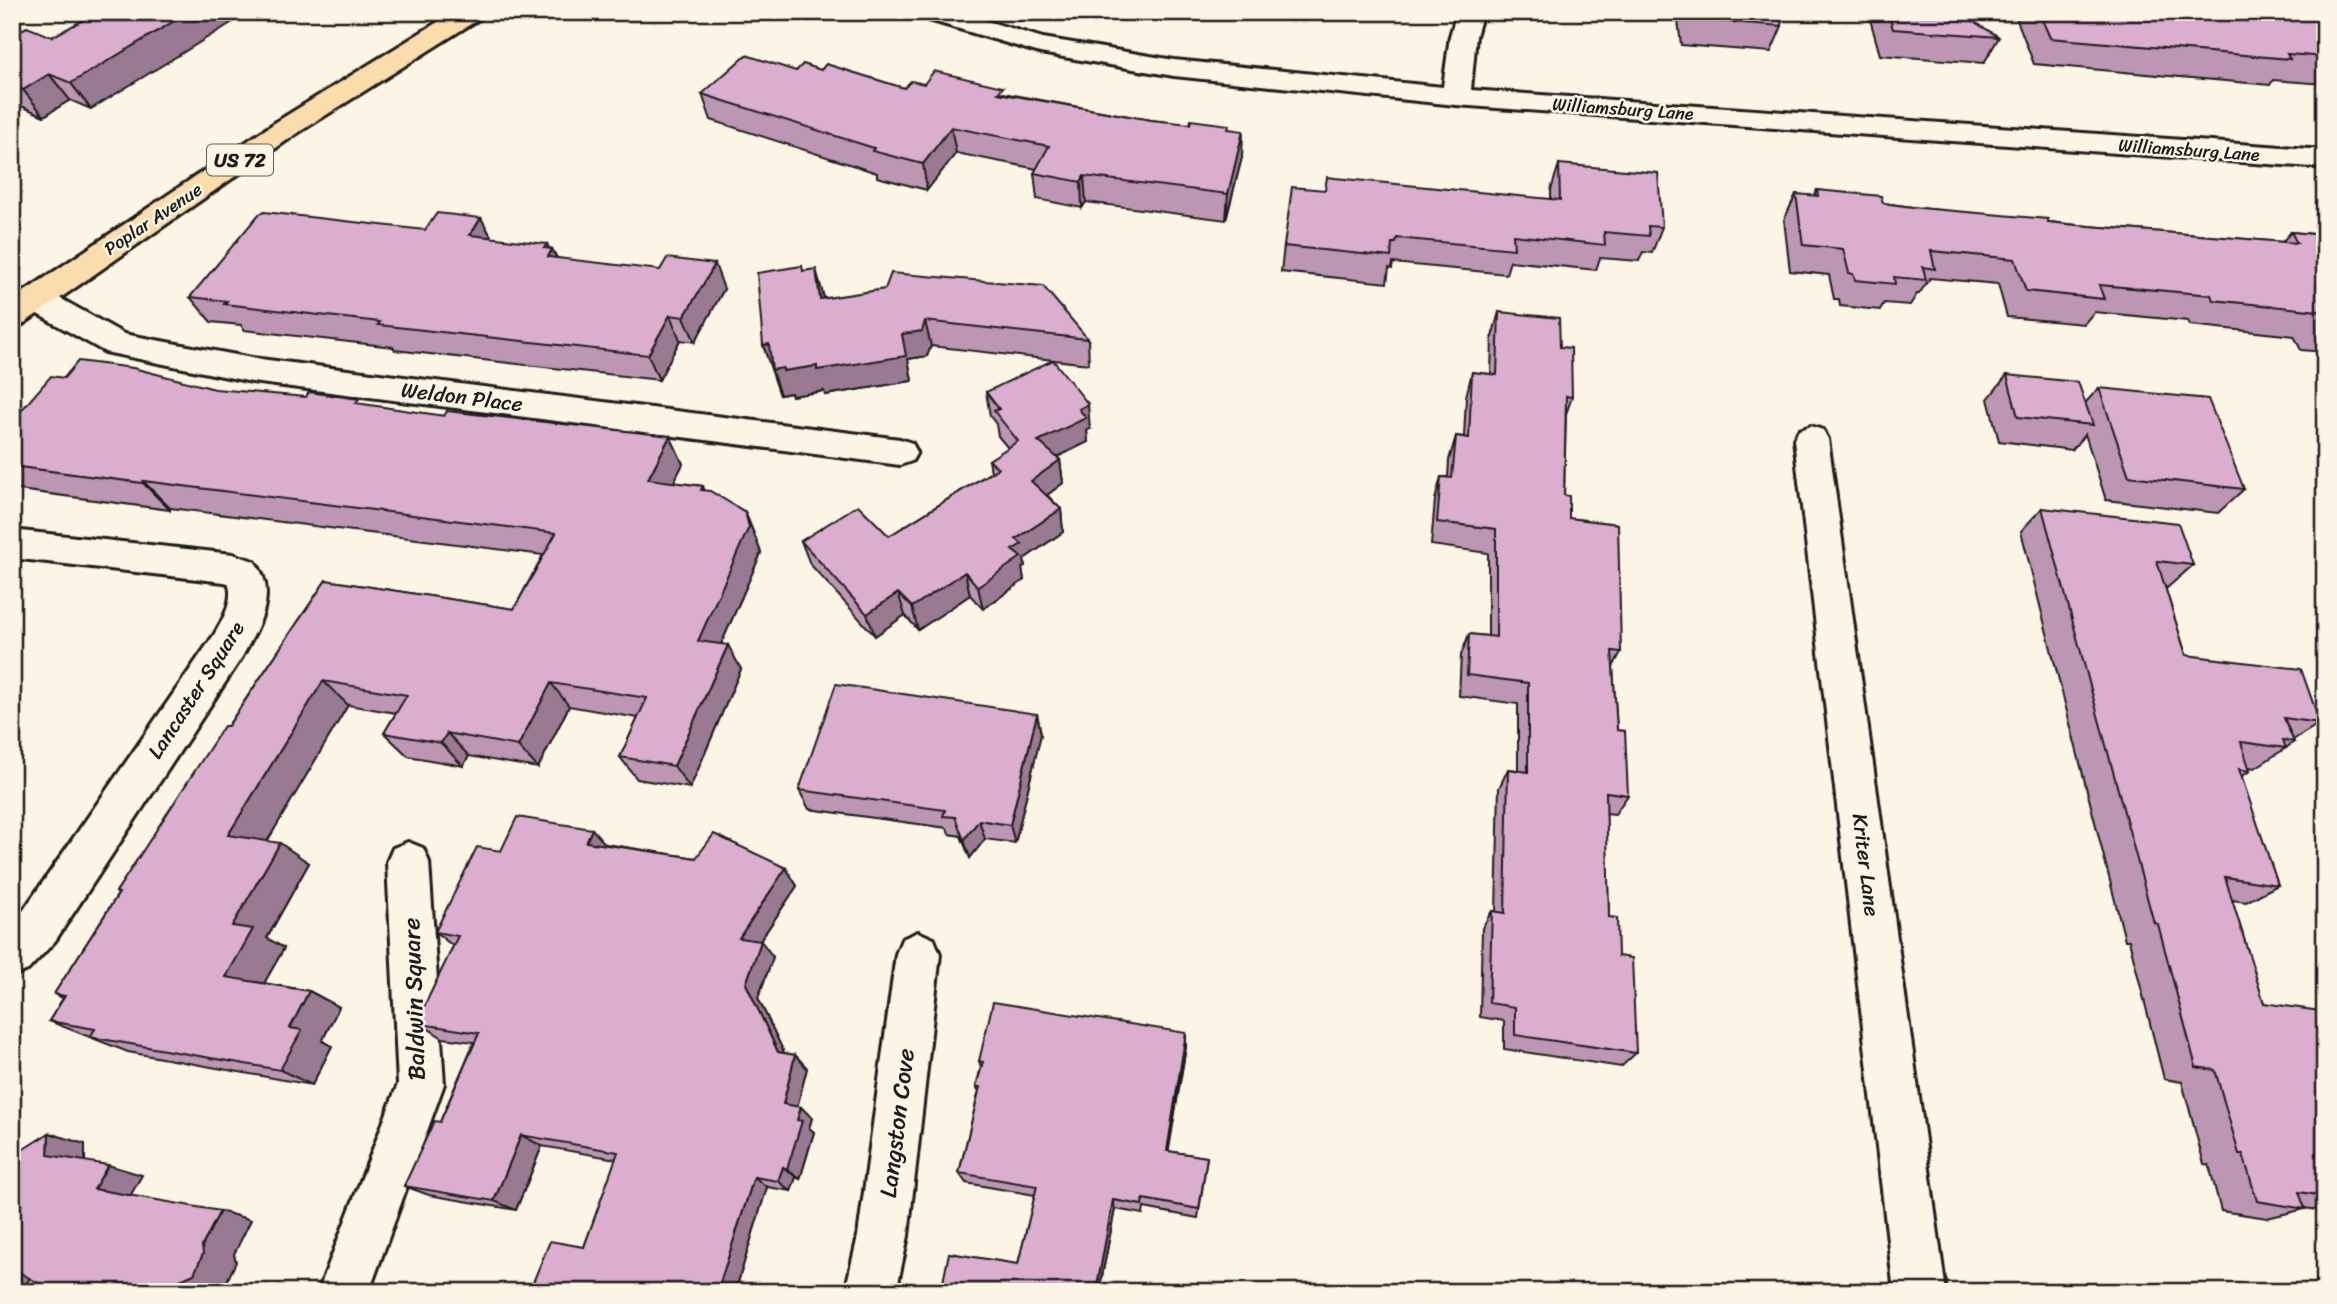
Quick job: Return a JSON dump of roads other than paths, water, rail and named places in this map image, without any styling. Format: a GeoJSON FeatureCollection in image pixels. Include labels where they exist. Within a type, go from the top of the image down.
{"type":"FeatureCollection","features":[{"type":"Feature","properties":{"kind":"main road","name":"Poplar Avenue"},"geometry":{"type":"LineString","coordinates":[[24,307],[286,128],[473,12]]}},
{"type":"Feature","properties":{"kind":"street","name":"Williamsburg Lane"},"geometry":{"type":"LineString","coordinates":[[928,12],[1040,45],[1161,65],[1456,97],[2325,159]]}},
{"type":"Feature","properties":{"kind":"street"},"geometry":{"type":"LineString","coordinates":[[1456,97],[1463,36],[1470,12]]}},
{"type":"Feature","properties":{"kind":"street","name":"Weldon Place"},"geometry":{"type":"LineString","coordinates":[[24,307],[116,344],[252,370],[900,452]]}},
{"type":"Feature","properties":{"kind":"street","name":"Kriter Lane"},"geometry":{"type":"LineString","coordinates":[[1811,439],[1920,1292]]}},
{"type":"Feature","properties":{"kind":"street","name":"Lancaster Square"},"geometry":{"type":"LineString","coordinates":[[12,544],[224,567],[241,572],[248,582],[249,600],[241,624],[228,646],[39,926],[12,956]]}},
{"type":"Feature","properties":{"kind":"street","name":"Baldwin Square"},"geometry":{"type":"LineString","coordinates":[[343,1292],[421,1084],[408,862]]}},
{"type":"Feature","properties":{"kind":"street","name":"Langston Cove"},"geometry":{"type":"LineString","coordinates":[[870,1292],[883,1236],[918,954]]}}]}
